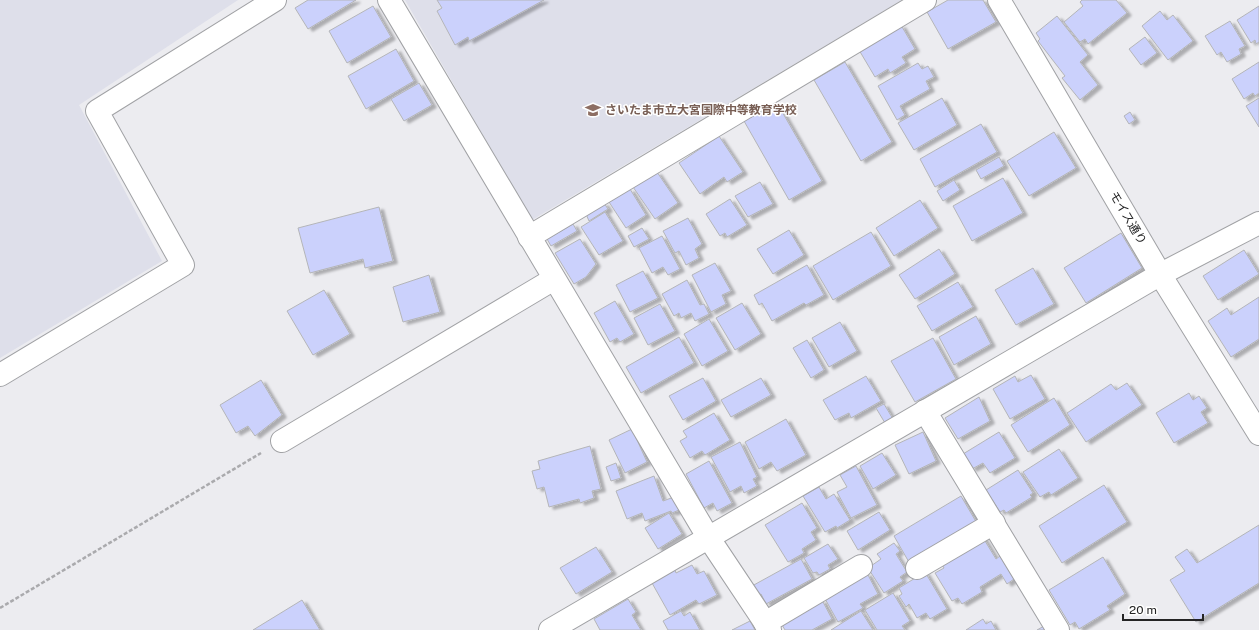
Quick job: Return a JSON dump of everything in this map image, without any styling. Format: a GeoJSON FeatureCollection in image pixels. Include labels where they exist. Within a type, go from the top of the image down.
{"type":"FeatureCollection","features":[{"type":"Feature","properties":{"kind":"street"},"geometry":{"type":"LineString","coordinates":[[0,375],[183,264],[97,111],[275,0]]}},
{"type":"Feature","properties":{"kind":"street"},"geometry":{"type":"LineString","coordinates":[[389,0],[708,537],[768,626],[861,566]]}},
{"type":"Feature","properties":{"kind":"street"},"geometry":{"type":"LineString","coordinates":[[529,237],[925,0]]}},
{"type":"Feature","properties":{"kind":"street","name":"モイス通り"},"geometry":{"type":"LineString","coordinates":[[999,0],[1161,274],[1259,434]]}},
{"type":"Feature","properties":{"kind":"street"},"geometry":{"type":"LineString","coordinates":[[550,630],[584,621],[708,537],[1161,274],[1259,222]]}},
{"type":"Feature","properties":{"kind":"street"},"geometry":{"type":"LineString","coordinates":[[282,441],[554,279]]}},
{"type":"Feature","properties":{"kind":"street"},"geometry":{"type":"LineString","coordinates":[[925,412],[1058,630]]}},
{"type":"Feature","properties":{"kind":"street"},"geometry":{"type":"LineString","coordinates":[[918,568],[994,523]]}},
{"type":"Feature","properties":{"kind":"path"},"geometry":{"type":"LineString","coordinates":[[0,608],[282,441]]}},
{"type":"Feature","properties":{"kind":"shaded area"},"geometry":{"type":"Polygon","coordinates":[[[0,0],[238,0],[79,105],[162,261],[0,358],[0,0]]]}},
{"type":"Feature","properties":{"kind":"shaded area","name":"さいたま市立大宮国際中等教育学校"},"geometry":{"type":"Polygon","coordinates":[[[405,0],[902,0],[532,220],[405,0]]]}},
{"type":"Feature","properties":{"kind":"building"},"geometry":{"type":"Polygon","coordinates":[[[308,0],[356,0],[308,29],[295,8],[308,0]]]}},
{"type":"Feature","properties":{"kind":"building"},"geometry":{"type":"Polygon","coordinates":[[[437,0],[544,0],[469,41],[468,37],[455,45],[437,11],[442,8],[437,0]]]}},
{"type":"Feature","properties":{"kind":"building"},"geometry":{"type":"Polygon","coordinates":[[[948,0],[983,0],[996,22],[948,49],[927,12],[948,0]]]}},
{"type":"Feature","properties":{"kind":"building"},"geometry":{"type":"Polygon","coordinates":[[[1082,0],[1116,0],[1127,13],[1088,44],[1085,39],[1080,42],[1064,22],[1083,6],[1080,2],[1082,0]]]}},
{"type":"Feature","properties":{"kind":"building"},"geometry":{"type":"Polygon","coordinates":[[[373,6],[391,37],[347,63],[329,31],[373,6]]]}},
{"type":"Feature","properties":{"kind":"building"},"geometry":{"type":"Polygon","coordinates":[[[1259,6],[1259,42],[1256,44],[1255,40],[1251,43],[1237,20],[1259,6]]]}},
{"type":"Feature","properties":{"kind":"building"},"geometry":{"type":"Polygon","coordinates":[[[1160,11],[1167,20],[1173,15],[1193,41],[1168,60],[1142,26],[1160,11]]]}},
{"type":"Feature","properties":{"kind":"building"},"geometry":{"type":"Polygon","coordinates":[[[1057,16],[1088,55],[1080,62],[1098,85],[1080,100],[1062,78],[1065,76],[1038,41],[1040,39],[1036,33],[1057,16]]]}},
{"type":"Feature","properties":{"kind":"building"},"geometry":{"type":"Polygon","coordinates":[[[1230,21],[1245,46],[1239,49],[1241,54],[1227,62],[1221,52],[1217,55],[1205,36],[1230,21]]]}},
{"type":"Feature","properties":{"kind":"building"},"geometry":{"type":"Polygon","coordinates":[[[901,25],[915,49],[902,57],[906,63],[890,73],[888,69],[875,77],[859,50],[901,25]]]}},
{"type":"Feature","properties":{"kind":"building"},"geometry":{"type":"Polygon","coordinates":[[[1145,37],[1157,53],[1141,65],[1129,49],[1145,37]]]}},
{"type":"Feature","properties":{"kind":"building"},"geometry":{"type":"Polygon","coordinates":[[[396,49],[414,81],[366,109],[348,76],[396,49]]]}},
{"type":"Feature","properties":{"kind":"building"},"geometry":{"type":"Polygon","coordinates":[[[845,62],[892,142],[861,161],[814,80],[845,62]]]}},
{"type":"Feature","properties":{"kind":"building"},"geometry":{"type":"Polygon","coordinates":[[[1259,62],[1259,93],[1255,96],[1253,93],[1244,99],[1232,79],[1259,62]]]}},
{"type":"Feature","properties":{"kind":"building"},"geometry":{"type":"Polygon","coordinates":[[[918,63],[922,69],[928,66],[934,77],[926,81],[930,89],[900,106],[905,115],[897,120],[878,86],[918,63]]]}},
{"type":"Feature","properties":{"kind":"building"},"geometry":{"type":"Polygon","coordinates":[[[419,83],[432,105],[404,121],[391,99],[419,83]]]}},
{"type":"Feature","properties":{"kind":"building"},"geometry":{"type":"Polygon","coordinates":[[[942,98],[957,125],[914,150],[898,123],[942,98]]]}},
{"type":"Feature","properties":{"kind":"building"},"geometry":{"type":"Polygon","coordinates":[[[1259,98],[1259,127],[1246,106],[1259,98]]]}},
{"type":"Feature","properties":{"kind":"building"},"geometry":{"type":"Polygon","coordinates":[[[777,103],[822,181],[789,200],[744,121],[777,103]]]}},
{"type":"Feature","properties":{"kind":"building"},"geometry":{"type":"Polygon","coordinates":[[[1130,112],[1135,120],[1129,124],[1124,116],[1130,112]]]}},
{"type":"Feature","properties":{"kind":"building"},"geometry":{"type":"Polygon","coordinates":[[[981,124],[997,152],[935,187],[920,159],[981,124]]]}},
{"type":"Feature","properties":{"kind":"building"},"geometry":{"type":"Polygon","coordinates":[[[1054,132],[1076,168],[1029,196],[1007,161],[1054,132]]]}},
{"type":"Feature","properties":{"kind":"building"},"geometry":{"type":"Polygon","coordinates":[[[719,136],[743,172],[727,182],[724,177],[700,194],[679,163],[719,136]]]}},
{"type":"Feature","properties":{"kind":"building"},"geometry":{"type":"Polygon","coordinates":[[[999,157],[1004,166],[981,179],[976,170],[999,157]]]}},
{"type":"Feature","properties":{"kind":"building"},"geometry":{"type":"Polygon","coordinates":[[[657,172],[678,203],[655,219],[633,187],[657,172]]]}},
{"type":"Feature","properties":{"kind":"building"},"geometry":{"type":"Polygon","coordinates":[[[1003,178],[1023,213],[972,241],[953,206],[1003,178]]]}},
{"type":"Feature","properties":{"kind":"building"},"geometry":{"type":"Polygon","coordinates":[[[954,180],[960,190],[943,201],[937,191],[954,180]]]}},
{"type":"Feature","properties":{"kind":"building"},"geometry":{"type":"Polygon","coordinates":[[[760,182],[773,204],[748,217],[735,196],[760,182]]]}},
{"type":"Feature","properties":{"kind":"building"},"geometry":{"type":"Polygon","coordinates":[[[630,189],[646,215],[626,228],[609,202],[630,189]]]}},
{"type":"Feature","properties":{"kind":"building"},"geometry":{"type":"Polygon","coordinates":[[[730,199],[747,225],[727,237],[725,233],[720,236],[706,214],[730,199]]]}},
{"type":"Feature","properties":{"kind":"building"},"geometry":{"type":"Polygon","coordinates":[[[920,200],[938,228],[894,256],[876,228],[920,200]]]}},
{"type":"Feature","properties":{"kind":"building"},"geometry":{"type":"Polygon","coordinates":[[[604,203],[608,209],[589,221],[586,214],[604,203]]]}},
{"type":"Feature","properties":{"kind":"building"},"geometry":{"type":"Polygon","coordinates":[[[379,207],[393,261],[365,268],[363,259],[310,273],[298,228],[379,207]]]}},
{"type":"Feature","properties":{"kind":"building"},"geometry":{"type":"Polygon","coordinates":[[[605,212],[623,241],[599,255],[581,227],[605,212]]]}},
{"type":"Feature","properties":{"kind":"building"},"geometry":{"type":"Polygon","coordinates":[[[688,218],[702,244],[695,249],[699,258],[686,265],[679,251],[675,253],[663,231],[688,218]]]}},
{"type":"Feature","properties":{"kind":"building"},"geometry":{"type":"Polygon","coordinates":[[[573,224],[577,231],[551,246],[547,239],[573,224]]]}},
{"type":"Feature","properties":{"kind":"building"},"geometry":{"type":"Polygon","coordinates":[[[642,228],[649,239],[634,247],[628,236],[642,228]]]}},
{"type":"Feature","properties":{"kind":"building"},"geometry":{"type":"Polygon","coordinates":[[[789,230],[804,255],[773,274],[757,249],[789,230]]]}},
{"type":"Feature","properties":{"kind":"building"},"geometry":{"type":"Polygon","coordinates":[[[871,232],[891,266],[833,300],[813,266],[871,232]]]}},
{"type":"Feature","properties":{"kind":"building"},"geometry":{"type":"Polygon","coordinates":[[[1121,233],[1142,268],[1086,303],[1064,268],[1121,233]]]}},
{"type":"Feature","properties":{"kind":"building"},"geometry":{"type":"Polygon","coordinates":[[[662,236],[680,269],[668,275],[663,267],[652,273],[639,248],[662,236]]]}},
{"type":"Feature","properties":{"kind":"building"},"geometry":{"type":"Polygon","coordinates":[[[580,239],[596,264],[586,277],[574,284],[555,253],[580,239]]]}},
{"type":"Feature","properties":{"kind":"building"},"geometry":{"type":"Polygon","coordinates":[[[939,249],[955,274],[915,299],[899,275],[939,249]]]}},
{"type":"Feature","properties":{"kind":"building"},"geometry":{"type":"Polygon","coordinates":[[[1244,250],[1259,274],[1218,300],[1203,276],[1244,250]]]}},
{"type":"Feature","properties":{"kind":"building"},"geometry":{"type":"Polygon","coordinates":[[[715,263],[731,291],[722,295],[726,304],[711,312],[692,275],[715,263]]]}},
{"type":"Feature","properties":{"kind":"building"},"geometry":{"type":"Polygon","coordinates":[[[807,265],[824,295],[806,305],[804,303],[772,321],[762,303],[759,305],[754,295],[807,265]]]}},
{"type":"Feature","properties":{"kind":"building"},"geometry":{"type":"Polygon","coordinates":[[[1033,268],[1054,304],[1016,325],[995,290],[1033,268]]]}},
{"type":"Feature","properties":{"kind":"building"},"geometry":{"type":"Polygon","coordinates":[[[643,271],[658,298],[630,312],[616,285],[643,271]]]}},
{"type":"Feature","properties":{"kind":"building"},"geometry":{"type":"Polygon","coordinates":[[[429,275],[440,312],[403,322],[393,287],[429,275]]]}},
{"type":"Feature","properties":{"kind":"building"},"geometry":{"type":"Polygon","coordinates":[[[687,280],[700,305],[704,304],[709,314],[695,321],[691,313],[681,318],[679,313],[674,316],[662,294],[687,280]]]}},
{"type":"Feature","properties":{"kind":"building"},"geometry":{"type":"Polygon","coordinates":[[[958,282],[973,307],[932,331],[917,306],[958,282]]]}},
{"type":"Feature","properties":{"kind":"building"},"geometry":{"type":"Polygon","coordinates":[[[324,290],[350,334],[313,355],[287,311],[324,290]]]}},
{"type":"Feature","properties":{"kind":"building"},"geometry":{"type":"Polygon","coordinates":[[[1259,297],[1259,339],[1231,357],[1208,321],[1227,308],[1231,315],[1259,297]]]}},
{"type":"Feature","properties":{"kind":"building"},"geometry":{"type":"Polygon","coordinates":[[[615,301],[634,334],[620,342],[617,338],[610,342],[594,313],[615,301]]]}},
{"type":"Feature","properties":{"kind":"building"},"geometry":{"type":"Polygon","coordinates":[[[742,303],[761,334],[735,350],[716,318],[742,303]]]}},
{"type":"Feature","properties":{"kind":"building"},"geometry":{"type":"Polygon","coordinates":[[[660,304],[675,331],[648,345],[634,318],[660,304]]]}},
{"type":"Feature","properties":{"kind":"building"},"geometry":{"type":"Polygon","coordinates":[[[976,316],[991,344],[954,365],[939,337],[976,316]]]}},
{"type":"Feature","properties":{"kind":"building"},"geometry":{"type":"Polygon","coordinates":[[[709,319],[728,351],[702,366],[684,334],[709,319]]]}},
{"type":"Feature","properties":{"kind":"building"},"geometry":{"type":"Polygon","coordinates":[[[840,322],[857,351],[829,367],[812,338],[840,322]]]}},
{"type":"Feature","properties":{"kind":"building"},"geometry":{"type":"Polygon","coordinates":[[[679,337],[694,363],[641,393],[626,367],[679,337]]]}},
{"type":"Feature","properties":{"kind":"building"},"geometry":{"type":"Polygon","coordinates":[[[933,338],[956,379],[915,402],[891,361],[933,338]]]}},
{"type":"Feature","properties":{"kind":"building"},"geometry":{"type":"Polygon","coordinates":[[[807,340],[824,370],[811,378],[793,348],[807,340]]]}},
{"type":"Feature","properties":{"kind":"building"},"geometry":{"type":"Polygon","coordinates":[[[1031,375],[1045,399],[1010,419],[993,389],[1015,376],[1018,382],[1031,375]]]}},
{"type":"Feature","properties":{"kind":"building"},"geometry":{"type":"Polygon","coordinates":[[[866,376],[881,401],[851,418],[849,413],[835,420],[823,400],[866,376]]]}},
{"type":"Feature","properties":{"kind":"building"},"geometry":{"type":"Polygon","coordinates":[[[703,378],[716,401],[683,420],[669,396],[703,378]]]}},
{"type":"Feature","properties":{"kind":"building"},"geometry":{"type":"Polygon","coordinates":[[[761,378],[771,395],[731,417],[721,400],[761,378]]]}},
{"type":"Feature","properties":{"kind":"building"},"geometry":{"type":"Polygon","coordinates":[[[261,380],[282,415],[255,436],[248,426],[236,433],[220,405],[261,380]]]}},
{"type":"Feature","properties":{"kind":"building"},"geometry":{"type":"Polygon","coordinates":[[[1127,383],[1142,405],[1086,442],[1067,413],[1111,384],[1116,390],[1127,383]]]}},
{"type":"Feature","properties":{"kind":"building"},"geometry":{"type":"Polygon","coordinates":[[[1189,393],[1193,400],[1199,396],[1207,408],[1201,412],[1208,423],[1174,443],[1156,413],[1189,393]]]}},
{"type":"Feature","properties":{"kind":"building"},"geometry":{"type":"Polygon","coordinates":[[[979,397],[990,421],[958,439],[945,418],[979,397]]]}},
{"type":"Feature","properties":{"kind":"building"},"geometry":{"type":"Polygon","coordinates":[[[1054,398],[1070,425],[1028,452],[1011,425],[1054,398]]]}},
{"type":"Feature","properties":{"kind":"building"},"geometry":{"type":"Polygon","coordinates":[[[884,404],[893,419],[885,423],[876,408],[884,404]]]}},
{"type":"Feature","properties":{"kind":"building"},"geometry":{"type":"Polygon","coordinates":[[[714,413],[730,440],[705,455],[702,451],[690,458],[680,441],[687,437],[683,431],[714,413]]]}},
{"type":"Feature","properties":{"kind":"building"},"geometry":{"type":"Polygon","coordinates":[[[786,419],[806,455],[777,471],[771,462],[759,469],[745,442],[786,419]]]}},
{"type":"Feature","properties":{"kind":"building"},"geometry":{"type":"Polygon","coordinates":[[[632,429],[647,462],[625,473],[609,440],[632,429]]]}},
{"type":"Feature","properties":{"kind":"building"},"geometry":{"type":"Polygon","coordinates":[[[923,432],[936,461],[909,474],[895,445],[923,432]]]}},
{"type":"Feature","properties":{"kind":"building"},"geometry":{"type":"Polygon","coordinates":[[[999,432],[1015,458],[990,473],[983,463],[972,469],[963,454],[999,432]]]}},
{"type":"Feature","properties":{"kind":"building"},"geometry":{"type":"Polygon","coordinates":[[[740,442],[757,477],[753,479],[757,486],[744,493],[741,486],[730,492],[711,457],[740,442]]]}},
{"type":"Feature","properties":{"kind":"building"},"geometry":{"type":"Polygon","coordinates":[[[590,446],[601,489],[592,491],[594,498],[580,503],[579,499],[549,507],[544,487],[537,489],[532,471],[540,469],[538,461],[590,446]]]}},
{"type":"Feature","properties":{"kind":"building"},"geometry":{"type":"Polygon","coordinates":[[[1059,449],[1078,478],[1051,495],[1049,492],[1040,497],[1023,472],[1059,449]]]}},
{"type":"Feature","properties":{"kind":"building"},"geometry":{"type":"Polygon","coordinates":[[[882,453],[896,475],[873,489],[860,466],[882,453]]]}},
{"type":"Feature","properties":{"kind":"building"},"geometry":{"type":"Polygon","coordinates":[[[709,461],[732,503],[717,511],[713,503],[704,508],[686,474],[709,461]]]}},
{"type":"Feature","properties":{"kind":"building"},"geometry":{"type":"Polygon","coordinates":[[[616,463],[621,478],[611,481],[606,467],[616,463]]]}},
{"type":"Feature","properties":{"kind":"building"},"geometry":{"type":"Polygon","coordinates":[[[856,466],[877,505],[851,518],[837,492],[847,487],[840,475],[856,466]]]}},
{"type":"Feature","properties":{"kind":"building"},"geometry":{"type":"Polygon","coordinates":[[[1018,470],[1033,493],[1030,495],[1032,497],[1006,513],[1004,510],[1000,512],[986,490],[1018,470]]]}},
{"type":"Feature","properties":{"kind":"building"},"geometry":{"type":"Polygon","coordinates":[[[654,476],[663,501],[674,497],[679,510],[672,513],[671,511],[645,521],[642,513],[627,519],[616,491],[654,476]]]}},
{"type":"Feature","properties":{"kind":"building"},"geometry":{"type":"Polygon","coordinates":[[[1104,485],[1127,522],[1062,563],[1039,526],[1104,485]]]}},
{"type":"Feature","properties":{"kind":"building"},"geometry":{"type":"Polygon","coordinates":[[[819,487],[826,499],[834,494],[850,520],[837,528],[836,526],[825,532],[803,496],[819,487]]]}},
{"type":"Feature","properties":{"kind":"building"},"geometry":{"type":"Polygon","coordinates":[[[961,496],[978,525],[910,564],[894,536],[961,496]]]}},
{"type":"Feature","properties":{"kind":"building"},"geometry":{"type":"Polygon","coordinates":[[[802,503],[817,528],[811,532],[816,540],[802,549],[804,553],[788,562],[765,525],[802,503]]]}},
{"type":"Feature","properties":{"kind":"building"},"geometry":{"type":"Polygon","coordinates":[[[879,512],[890,530],[858,550],[847,531],[879,512]]]}},
{"type":"Feature","properties":{"kind":"building"},"geometry":{"type":"Polygon","coordinates":[[[669,513],[682,534],[658,549],[645,528],[669,513]]]}},
{"type":"Feature","properties":{"kind":"building"},"geometry":{"type":"Polygon","coordinates":[[[1259,525],[1259,583],[1196,622],[1170,580],[1185,571],[1175,557],[1187,549],[1197,563],[1259,525]]]}},
{"type":"Feature","properties":{"kind":"building"},"geometry":{"type":"Polygon","coordinates":[[[982,536],[996,559],[1000,556],[1014,579],[1007,584],[1001,574],[980,587],[982,592],[962,604],[958,598],[952,601],[935,573],[944,568],[940,561],[982,536]]]}},
{"type":"Feature","properties":{"kind":"building"},"geometry":{"type":"Polygon","coordinates":[[[894,543],[900,551],[896,554],[907,572],[900,577],[903,581],[884,593],[868,568],[881,559],[877,554],[894,543]]]}},
{"type":"Feature","properties":{"kind":"building"},"geometry":{"type":"Polygon","coordinates":[[[828,544],[838,559],[828,565],[830,569],[819,575],[817,572],[813,573],[804,558],[828,544]]]}},
{"type":"Feature","properties":{"kind":"building"},"geometry":{"type":"Polygon","coordinates":[[[596,547],[612,572],[576,594],[560,568],[596,547]]]}},
{"type":"Feature","properties":{"kind":"building"},"geometry":{"type":"Polygon","coordinates":[[[1103,557],[1125,594],[1107,606],[1110,610],[1079,629],[1075,622],[1070,625],[1049,590],[1103,557]]]}},
{"type":"Feature","properties":{"kind":"building"},"geometry":{"type":"Polygon","coordinates":[[[801,559],[812,579],[766,604],[761,594],[757,596],[752,586],[801,559]]]}},
{"type":"Feature","properties":{"kind":"building"},"geometry":{"type":"Polygon","coordinates":[[[692,565],[697,574],[704,571],[717,595],[699,604],[696,600],[670,615],[652,583],[675,570],[676,573],[692,565]]]}},
{"type":"Feature","properties":{"kind":"building"},"geometry":{"type":"Polygon","coordinates":[[[925,572],[947,609],[930,619],[926,613],[917,618],[909,604],[906,607],[899,596],[902,594],[899,588],[925,572]]]}},
{"type":"Feature","properties":{"kind":"building"},"geometry":{"type":"Polygon","coordinates":[[[867,573],[878,594],[860,604],[863,608],[838,622],[824,597],[867,573]]]}},
{"type":"Feature","properties":{"kind":"building"},"geometry":{"type":"Polygon","coordinates":[[[893,593],[910,621],[902,626],[905,630],[877,630],[865,610],[893,593]]]}},
{"type":"Feature","properties":{"kind":"building"},"geometry":{"type":"Polygon","coordinates":[[[628,599],[636,612],[632,615],[641,630],[600,630],[594,619],[628,599]]]}},
{"type":"Feature","properties":{"kind":"building"},"geometry":{"type":"Polygon","coordinates":[[[302,600],[320,630],[253,630],[302,600]]]}},
{"type":"Feature","properties":{"kind":"building"},"geometry":{"type":"Polygon","coordinates":[[[822,600],[832,619],[812,630],[785,630],[781,623],[822,600]]]}},
{"type":"Feature","properties":{"kind":"building"},"geometry":{"type":"Polygon","coordinates":[[[681,611],[684,616],[690,612],[700,630],[668,630],[663,621],[681,611]]]}},
{"type":"Feature","properties":{"kind":"building"},"geometry":{"type":"Polygon","coordinates":[[[861,611],[873,630],[831,630],[861,611]]]}},
{"type":"Feature","properties":{"kind":"building"},"geometry":{"type":"Polygon","coordinates":[[[983,619],[986,624],[991,621],[996,630],[966,630],[983,619]]]}},
{"type":"Feature","properties":{"kind":"building"},"geometry":{"type":"Polygon","coordinates":[[[750,621],[755,630],[732,630],[750,621]]]}},
{"type":"Feature","properties":{"kind":"building"},"geometry":{"type":"Polygon","coordinates":[[[1044,626],[1046,630],[1037,630],[1044,626]]]}},
{"type":"Feature","properties":{"kind":"place","name":"さいたま市立大宮国際中等教育学校"},"geometry":{"type":"Point","coordinates":[593,110]}}]}
